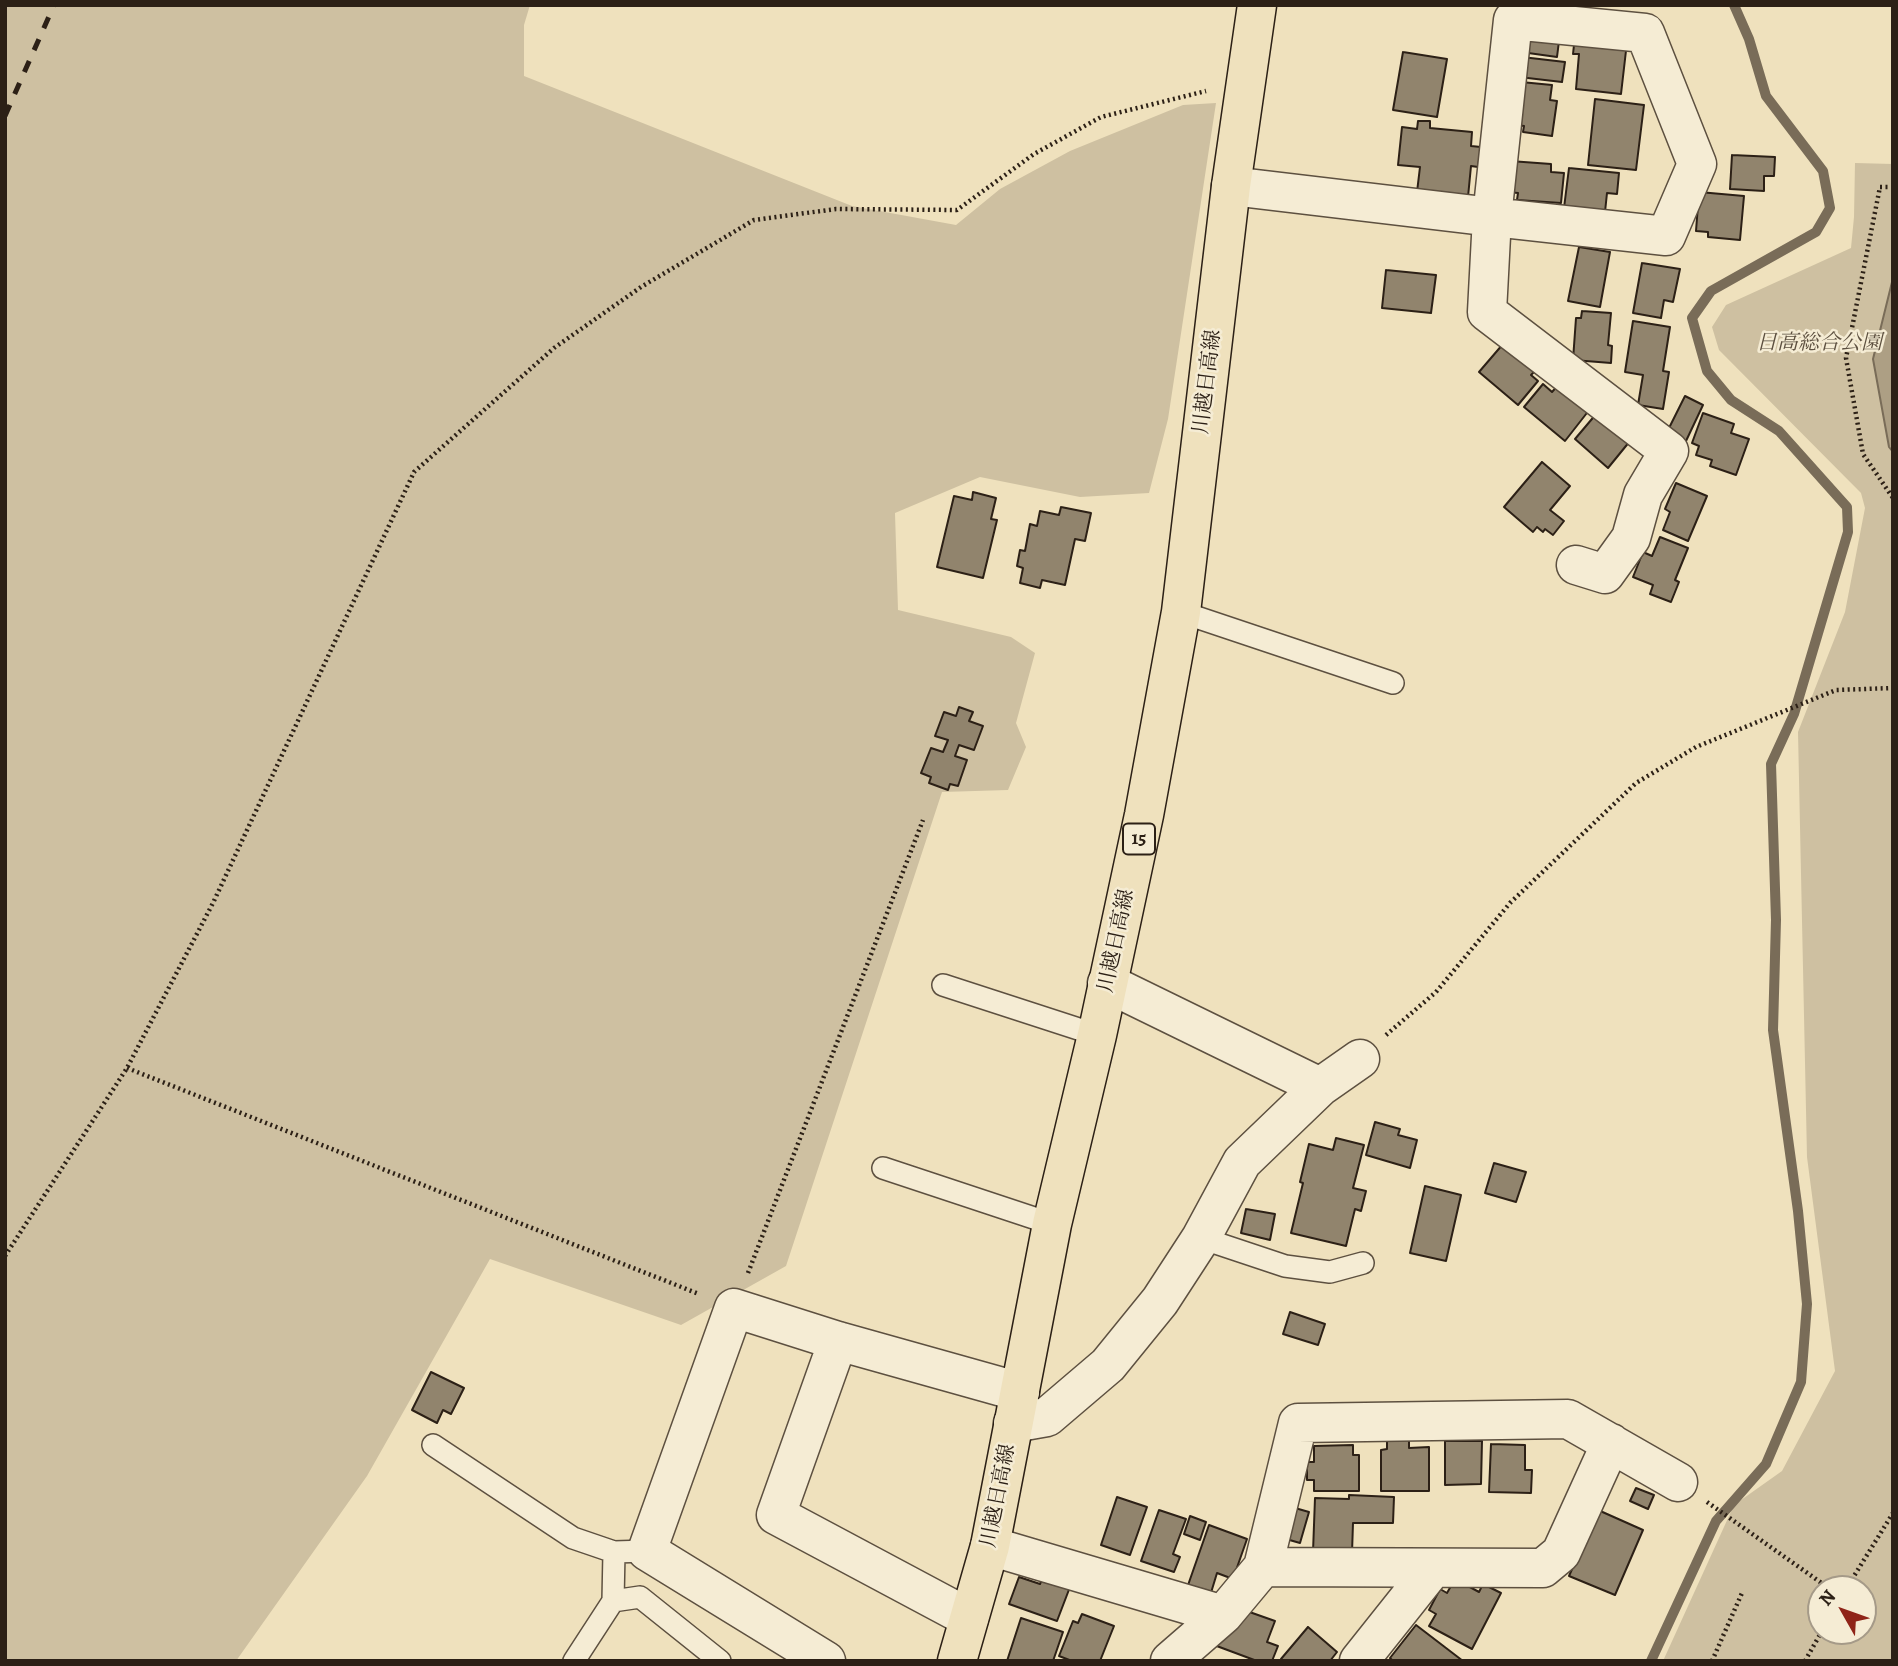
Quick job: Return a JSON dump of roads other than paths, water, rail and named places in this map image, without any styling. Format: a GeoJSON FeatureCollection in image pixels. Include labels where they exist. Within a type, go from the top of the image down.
{"type":"FeatureCollection","features":[{"type":"Feature","properties":{"kind":"main road","name":"川越日高線"},"geometry":{"type":"LineString","coordinates":[[957,1661],[990,1546],[1052,1224],[1097,1035],[1144,816],[1181,612],[1231,186],[1257,5]]}},
{"type":"Feature","properties":{"kind":"street"},"geometry":{"type":"LineString","coordinates":[[1231,186],[1492,217],[1666,236],[1697,164],[1645,33],[1513,20],[1492,217],[1488,312],[1669,451],[1643,495],[1631,538],[1605,574],[1576,565]]}},
{"type":"Feature","properties":{"kind":"street"},"geometry":{"type":"LineString","coordinates":[[1107,983],[1320,1087]]}},
{"type":"Feature","properties":{"kind":"street"},"geometry":{"type":"LineString","coordinates":[[807,1657],[630,1552],[734,1308],[838,1341],[1016,1408],[1047,1417],[1108,1365],[1160,1301],[1201,1238],[1242,1162],[1320,1087],[1360,1059]]}},
{"type":"Feature","properties":{"kind":"street"},"geometry":{"type":"LineString","coordinates":[[838,1341],[776,1516],[969,1618]]}},
{"type":"Feature","properties":{"kind":"street"},"geometry":{"type":"LineString","coordinates":[[1170,1661],[1223,1615],[1263,1567],[1298,1423],[1568,1419],[1678,1482]]}},
{"type":"Feature","properties":{"kind":"street"},"geometry":{"type":"LineString","coordinates":[[1263,1567],[1543,1568],[1561,1553],[1611,1443]]}},
{"type":"Feature","properties":{"kind":"street"},"geometry":{"type":"LineString","coordinates":[[990,1546],[1223,1615]]}},
{"type":"Feature","properties":{"kind":"street"},"geometry":{"type":"LineString","coordinates":[[1359,1661],[1433,1567]]}},
{"type":"Feature","properties":{"kind":"lane"},"geometry":{"type":"LineString","coordinates":[[1181,612],[1393,683]]}},
{"type":"Feature","properties":{"kind":"lane"},"geometry":{"type":"LineString","coordinates":[[943,985],[1097,1035]]}},
{"type":"Feature","properties":{"kind":"lane"},"geometry":{"type":"LineString","coordinates":[[883,1168],[1052,1224]]}},
{"type":"Feature","properties":{"kind":"lane"},"geometry":{"type":"LineString","coordinates":[[1201,1238],[1285,1266],[1330,1272],[1363,1263]]}},
{"type":"Feature","properties":{"kind":"lane"},"geometry":{"type":"LineString","coordinates":[[433,1445],[573,1538],[630,1552],[613,1601],[574,1661]]}},
{"type":"Feature","properties":{"kind":"lane"},"geometry":{"type":"LineString","coordinates":[[613,1601],[640,1597],[720,1661]]}},
{"type":"Feature","properties":{"kind":"waterway"},"geometry":{"type":"LineString","coordinates":[[1651,1661],[1716,1521],[1766,1464],[1801,1382],[1807,1304],[1798,1211],[1773,1030],[1776,920],[1771,764],[1794,714],[1848,532],[1847,507],[1779,431],[1731,400],[1707,371],[1692,318],[1711,291],[1816,232],[1830,208],[1823,171],[1766,96],[1749,39],[1734,5]]}},
{"type":"Feature","properties":{"kind":"railway"},"geometry":{"type":"LineString","coordinates":[[5,116],[54,5]]}},
{"type":"Feature","properties":{"kind":"park label","name":"日高総合公園"},"geometry":{"type":"Point","coordinates":[1819,344]}}]}
